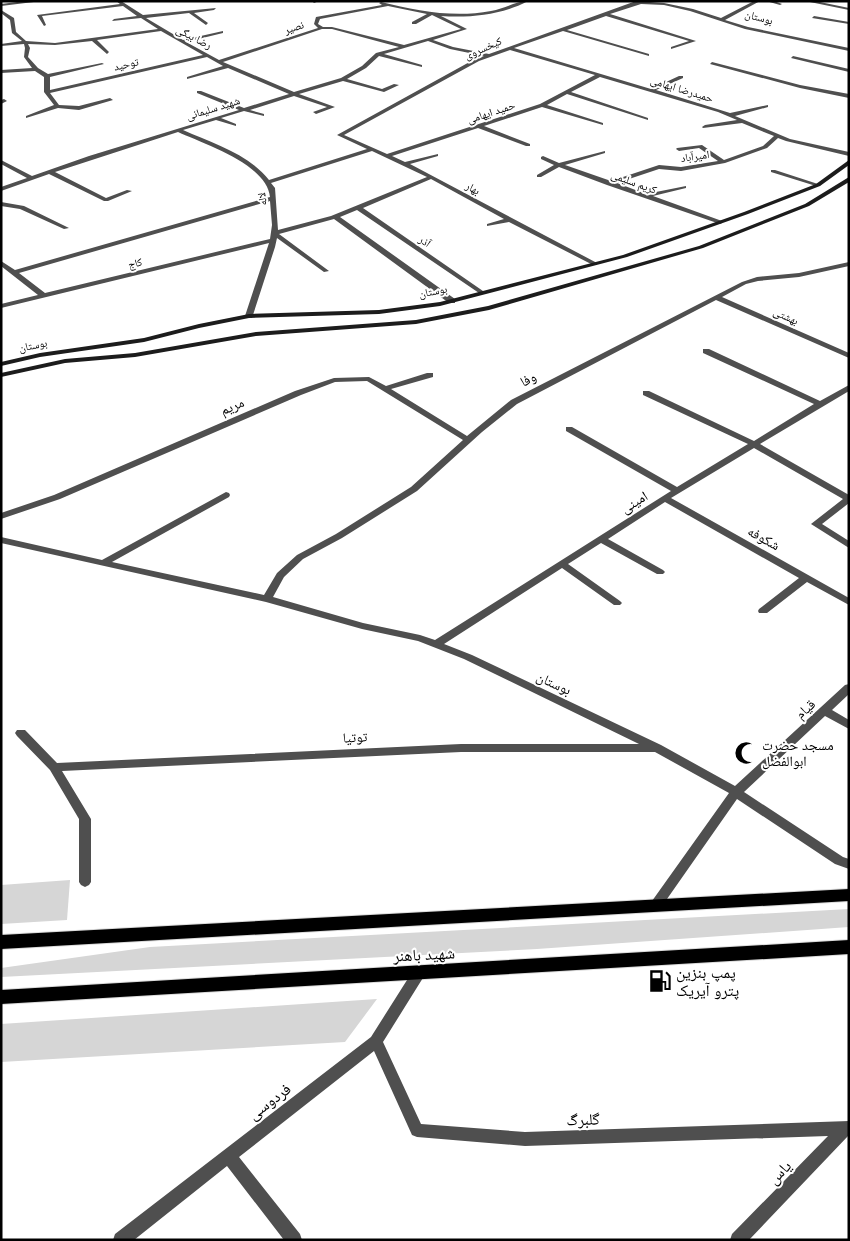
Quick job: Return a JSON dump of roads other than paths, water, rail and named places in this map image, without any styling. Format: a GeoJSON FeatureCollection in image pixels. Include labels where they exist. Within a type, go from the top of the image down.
{"type":"FeatureCollection","features":[{"type":"Feature","properties":{"kind":"main road"},"geometry":{"type":"LineString","coordinates":[[1,942],[849,895]]}},
{"type":"Feature","properties":{"kind":"main road","name":"شهید باهنر"},"geometry":{"type":"LineString","coordinates":[[1,997],[849,947]]}},
{"type":"Feature","properties":{"kind":"street"},"geometry":{"type":"LineString","coordinates":[[1,5],[40,1]]}},
{"type":"Feature","properties":{"kind":"street","name":"رضا بیگی"},"geometry":{"type":"LineString","coordinates":[[118,1],[181,42],[228,66]]}},
{"type":"Feature","properties":{"kind":"street"},"geometry":{"type":"LineString","coordinates":[[375,1],[432,13],[466,16],[496,13],[526,1]]}},
{"type":"Feature","properties":{"kind":"street","name":"بوستان"},"geometry":{"type":"LineString","coordinates":[[634,1],[664,4],[756,30],[848,49]]}},
{"type":"Feature","properties":{"kind":"street"},"geometry":{"type":"LineString","coordinates":[[721,20],[758,1]]}},
{"type":"Feature","properties":{"kind":"street"},"geometry":{"type":"LineString","coordinates":[[768,1],[780,4]]}},
{"type":"Feature","properties":{"kind":"street"},"geometry":{"type":"LineString","coordinates":[[807,1],[849,9]]}},
{"type":"Feature","properties":{"kind":"street","name":"کیخسروی"},"geometry":{"type":"LineString","coordinates":[[340,135],[488,56],[642,2]]}},
{"type":"Feature","properties":{"kind":"street"},"geometry":{"type":"LineString","coordinates":[[44,25],[39,15],[124,5]]}},
{"type":"Feature","properties":{"kind":"street","name":"نصیر"},"geometry":{"type":"LineString","coordinates":[[322,28],[316,24],[318,18],[387,5]]}},
{"type":"Feature","properties":{"kind":"street"},"geometry":{"type":"LineString","coordinates":[[114,20],[214,9]]}},
{"type":"Feature","properties":{"kind":"street"},"geometry":{"type":"LineString","coordinates":[[1,11],[12,19],[14,33],[26,42],[29,48],[26,57],[36,69],[47,76],[102,64]]}},
{"type":"Feature","properties":{"kind":"street"},"geometry":{"type":"LineString","coordinates":[[190,12],[206,24]]}},
{"type":"Feature","properties":{"kind":"street"},"geometry":{"type":"LineString","coordinates":[[414,22],[432,13]]}},
{"type":"Feature","properties":{"kind":"street","name":"شهید سلیمانی"},"geometry":{"type":"LineString","coordinates":[[1,189],[215,118],[343,79],[364,67],[378,54],[464,29],[432,13]]}},
{"type":"Feature","properties":{"kind":"street"},"geometry":{"type":"LineString","coordinates":[[607,15],[694,41],[673,48]]}},
{"type":"Feature","properties":{"kind":"street"},"geometry":{"type":"LineString","coordinates":[[814,16],[849,23]]}},
{"type":"Feature","properties":{"kind":"street"},"geometry":{"type":"LineString","coordinates":[[1,19],[12,19]]}},
{"type":"Feature","properties":{"kind":"street"},"geometry":{"type":"LineString","coordinates":[[322,28],[332,28],[402,46]]}},
{"type":"Feature","properties":{"kind":"street","name":"نصیر"},"geometry":{"type":"LineString","coordinates":[[220,61],[322,28]]}},
{"type":"Feature","properties":{"kind":"street"},"geometry":{"type":"LineString","coordinates":[[1,45],[26,42],[55,44],[161,30]]}},
{"type":"Feature","properties":{"kind":"street"},"geometry":{"type":"LineString","coordinates":[[563,30],[647,55]]}},
{"type":"Feature","properties":{"kind":"street"},"geometry":{"type":"LineString","coordinates":[[181,42],[221,32]]}},
{"type":"Feature","properties":{"kind":"street"},"geometry":{"type":"LineString","coordinates":[[426,39],[452,48],[488,56]]}},
{"type":"Feature","properties":{"kind":"street"},"geometry":{"type":"LineString","coordinates":[[94,40],[107,53]]}},
{"type":"Feature","properties":{"kind":"street","name":"حمیدرضا ایهامی"},"geometry":{"type":"LineString","coordinates":[[508,48],[598,76],[653,90],[731,116],[788,140],[849,154]]}},
{"type":"Feature","properties":{"kind":"street"},"geometry":{"type":"LineString","coordinates":[[378,54],[420,66]]}},
{"type":"Feature","properties":{"kind":"street","name":"توحید"},"geometry":{"type":"LineString","coordinates":[[47,92],[209,55]]}},
{"type":"Feature","properties":{"kind":"street"},"geometry":{"type":"LineString","coordinates":[[793,56],[849,71]]}},
{"type":"Feature","properties":{"kind":"street"},"geometry":{"type":"LineString","coordinates":[[712,63],[800,86],[849,96]]}},
{"type":"Feature","properties":{"kind":"street"},"geometry":{"type":"LineString","coordinates":[[228,66],[291,94],[332,107],[316,112]]}},
{"type":"Feature","properties":{"kind":"street","name":"رضا بیگی"},"geometry":{"type":"LineString","coordinates":[[189,78],[228,66]]}},
{"type":"Feature","properties":{"kind":"street"},"geometry":{"type":"LineString","coordinates":[[1,72],[36,69]]}},
{"type":"Feature","properties":{"kind":"street"},"geometry":{"type":"LineString","coordinates":[[47,76],[47,92],[57,106]]}},
{"type":"Feature","properties":{"kind":"street","name":"حمید ایهامی"},"geometry":{"type":"LineString","coordinates":[[386,156],[542,105],[598,76]]}},
{"type":"Feature","properties":{"kind":"street"},"geometry":{"type":"LineString","coordinates":[[653,90],[681,78]]}},
{"type":"Feature","properties":{"kind":"street"},"geometry":{"type":"LineString","coordinates":[[343,79],[382,91],[396,85]]}},
{"type":"Feature","properties":{"kind":"street"},"geometry":{"type":"LineString","coordinates":[[784,91],[800,86]]}},
{"type":"Feature","properties":{"kind":"street"},"geometry":{"type":"LineString","coordinates":[[199,92],[242,110],[262,115]]}},
{"type":"Feature","properties":{"kind":"street"},"geometry":{"type":"LineString","coordinates":[[565,92],[646,119]]}},
{"type":"Feature","properties":{"kind":"street"},"geometry":{"type":"LineString","coordinates":[[28,117],[57,106],[79,108],[110,100]]}},
{"type":"Feature","properties":{"kind":"street"},"geometry":{"type":"LineString","coordinates":[[542,105],[601,124]]}},
{"type":"Feature","properties":{"kind":"street"},"geometry":{"type":"LineString","coordinates":[[731,116],[766,106]]}},
{"type":"Feature","properties":{"kind":"street"},"geometry":{"type":"LineString","coordinates":[[215,118],[234,125]]}},
{"type":"Feature","properties":{"kind":"street"},"geometry":{"type":"LineString","coordinates":[[705,127],[743,121]]}},
{"type":"Feature","properties":{"kind":"street"},"geometry":{"type":"LineString","coordinates":[[480,126],[528,145]]}},
{"type":"Feature","properties":{"kind":"street","name":"لاله"},"geometry":{"type":"LineString","coordinates":[[178,130],[243,160],[262,175],[272,188],[274,236],[249,316]]}},
{"type":"Feature","properties":{"kind":"street","name":"بهار"},"geometry":{"type":"LineString","coordinates":[[340,135],[431,177],[595,264]]}},
{"type":"Feature","properties":{"kind":"street","name":"امیرآباد"},"geometry":{"type":"LineString","coordinates":[[609,184],[659,168],[681,169],[723,162],[765,147],[778,135]]}},
{"type":"Feature","properties":{"kind":"street"},"geometry":{"type":"LineString","coordinates":[[679,149],[700,146],[723,162]]}},
{"type":"Feature","properties":{"kind":"street"},"geometry":{"type":"LineString","coordinates":[[268,182],[371,150]]}},
{"type":"Feature","properties":{"kind":"street"},"geometry":{"type":"LineString","coordinates":[[539,176],[559,165],[603,152]]}},
{"type":"Feature","properties":{"kind":"street"},"geometry":{"type":"LineString","coordinates":[[404,164],[436,154]]}},
{"type":"Feature","properties":{"kind":"street","name":"کریم سلیمی"},"geometry":{"type":"LineString","coordinates":[[543,158],[609,184],[720,222]]}},
{"type":"Feature","properties":{"kind":"street"},"geometry":{"type":"LineString","coordinates":[[1,162],[32,178]]}},
{"type":"Feature","properties":{"kind":"street","name":"بوستان"},"geometry":{"type":"LineString","coordinates":[[1,364],[40,355],[144,340],[249,316],[379,312],[452,301],[625,256],[818,185],[849,162]]}},
{"type":"Feature","properties":{"kind":"street"},"geometry":{"type":"LineString","coordinates":[[50,172],[106,200],[129,191]]}},
{"type":"Feature","properties":{"kind":"street"},"geometry":{"type":"LineString","coordinates":[[773,172],[818,185]]}},
{"type":"Feature","properties":{"kind":"street","name":"کاج"},"geometry":{"type":"LineString","coordinates":[[1,306],[274,236],[334,216],[431,177]]}},
{"type":"Feature","properties":{"kind":"street","name":"بوستان"},"geometry":{"type":"LineString","coordinates":[[1,375],[66,362],[135,354],[256,334],[416,322],[489,308],[701,247],[807,206],[849,179]]}},
{"type":"Feature","properties":{"kind":"street"},"geometry":{"type":"LineString","coordinates":[[644,196],[684,187]]}},
{"type":"Feature","properties":{"kind":"street"},"geometry":{"type":"LineString","coordinates":[[16,272],[272,198]]}},
{"type":"Feature","properties":{"kind":"street"},"geometry":{"type":"LineString","coordinates":[[1,204],[22,208],[66,228]]}},
{"type":"Feature","properties":{"kind":"street","name":"آذر"},"geometry":{"type":"LineString","coordinates":[[357,207],[482,292]]}},
{"type":"Feature","properties":{"kind":"street"},"geometry":{"type":"LineString","coordinates":[[334,216],[452,301]]}},
{"type":"Feature","properties":{"kind":"street"},"geometry":{"type":"LineString","coordinates":[[489,226],[509,220]]}},
{"type":"Feature","properties":{"kind":"street"},"geometry":{"type":"LineString","coordinates":[[274,236],[326,271]]}},
{"type":"Feature","properties":{"kind":"street"},"geometry":{"type":"LineString","coordinates":[[1,263],[16,272],[44,296]]}},
{"type":"Feature","properties":{"kind":"street","name":"وفا"},"geometry":{"type":"LineString","coordinates":[[267,599],[280,575],[300,557],[339,536],[414,489],[468,440],[514,402],[715,297],[757,279],[800,275],[849,264]]}},
{"type":"Feature","properties":{"kind":"street","name":"بهشتی"},"geometry":{"type":"LineString","coordinates":[[715,297],[849,356]]}},
{"type":"Feature","properties":{"kind":"street"},"geometry":{"type":"LineString","coordinates":[[706,351],[820,404]]}},
{"type":"Feature","properties":{"kind":"street"},"geometry":{"type":"LineString","coordinates":[[384,389],[430,375]]}},
{"type":"Feature","properties":{"kind":"street","name":"مریم"},"geometry":{"type":"LineString","coordinates":[[1,516],[57,496],[334,380],[369,379],[468,440]]}},
{"type":"Feature","properties":{"kind":"street","name":"امینی"},"geometry":{"type":"LineString","coordinates":[[436,644],[677,491],[849,387]]}},
{"type":"Feature","properties":{"kind":"street"},"geometry":{"type":"LineString","coordinates":[[646,393],[754,444],[849,499],[816,524],[849,545]]}},
{"type":"Feature","properties":{"kind":"street"},"geometry":{"type":"LineString","coordinates":[[568,429],[677,491]]}},
{"type":"Feature","properties":{"kind":"street"},"geometry":{"type":"LineString","coordinates":[[103,563],[226,495]]}},
{"type":"Feature","properties":{"kind":"street","name":"شکوفه"},"geometry":{"type":"LineString","coordinates":[[666,499],[849,602]]}},
{"type":"Feature","properties":{"kind":"street"},"geometry":{"type":"LineString","coordinates":[[601,539],[660,572]]}},
{"type":"Feature","properties":{"kind":"street","name":"بوستان"},"geometry":{"type":"LineString","coordinates":[[1,540],[267,599],[362,626],[420,638],[436,644],[476,661],[657,748],[736,792],[839,861],[849,864]]}},
{"type":"Feature","properties":{"kind":"street"},"geometry":{"type":"LineString","coordinates":[[562,564],[617,603]]}},
{"type":"Feature","properties":{"kind":"street"},"geometry":{"type":"LineString","coordinates":[[763,611],[806,577]]}},
{"type":"Feature","properties":{"kind":"street","name":"قیام"},"geometry":{"type":"LineString","coordinates":[[656,905],[736,792],[849,688]]}},
{"type":"Feature","properties":{"kind":"street"},"geometry":{"type":"LineString","coordinates":[[825,711],[849,726]]}},
{"type":"Feature","properties":{"kind":"street"},"geometry":{"type":"LineString","coordinates":[[20,733],[54,767],[85,820],[85,882]]}},
{"type":"Feature","properties":{"kind":"street","name":"توتیا"},"geometry":{"type":"LineString","coordinates":[[54,767],[461,748],[657,748]]}},
{"type":"Feature","properties":{"kind":"street","name":"فردوسی"},"geometry":{"type":"LineString","coordinates":[[121,1240],[376,1041],[419,973]]}},
{"type":"Feature","properties":{"kind":"street","name":"گلبرگ"},"geometry":{"type":"LineString","coordinates":[[376,1041],[417,1130],[525,1139],[847,1128]]}},
{"type":"Feature","properties":{"kind":"street","name":"یاس"},"geometry":{"type":"LineString","coordinates":[[738,1240],[847,1128]]}},
{"type":"Feature","properties":{"kind":"street"},"geometry":{"type":"LineString","coordinates":[[228,1155],[294,1240]]}},
{"type":"Feature","properties":{"kind":"place","name":"مسجد حضرت ابوالفضل"},"geometry":{"type":"Point","coordinates":[746,753]}},
{"type":"Feature","properties":{"kind":"place","name":"پمپ بنزین پترو آیریک"},"geometry":{"type":"Point","coordinates":[660,981]}}]}
